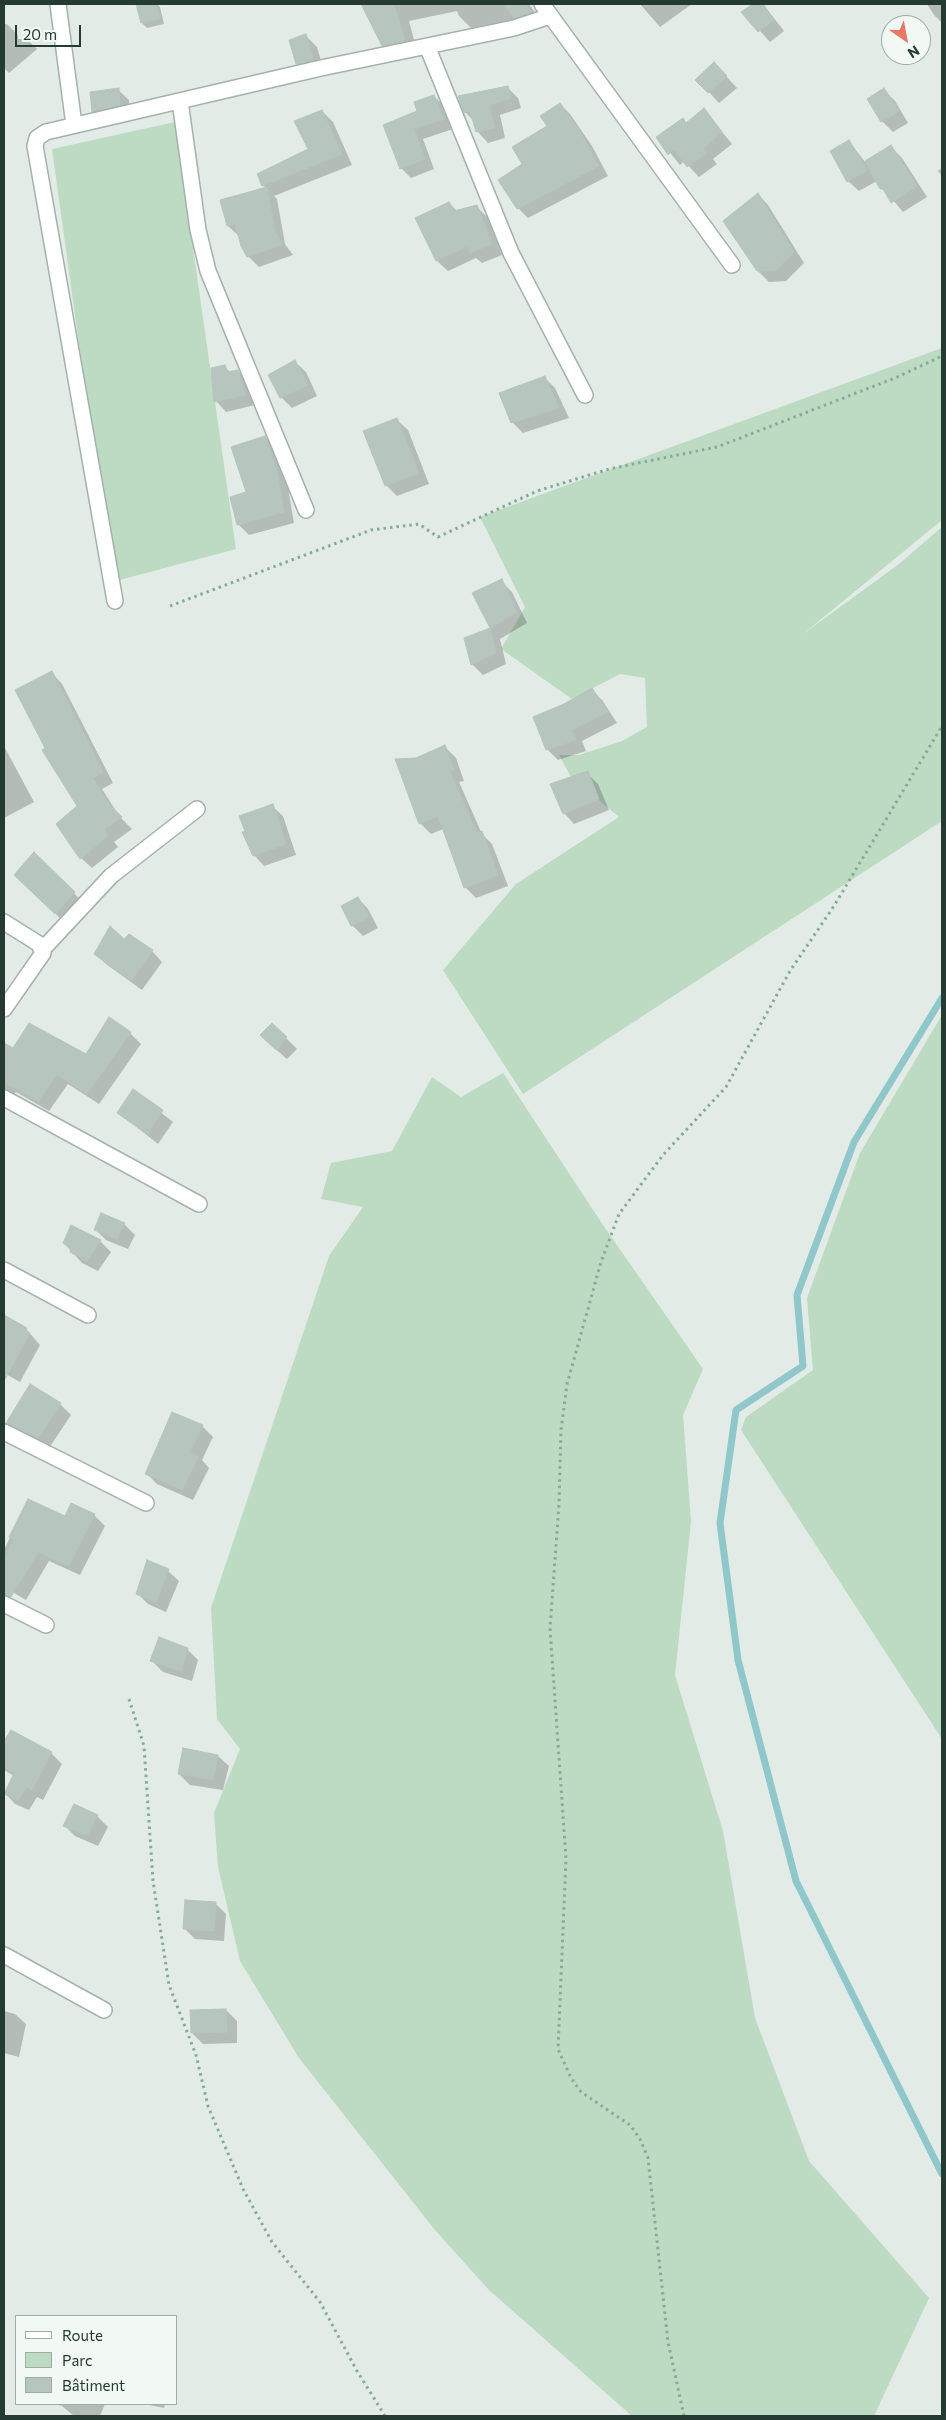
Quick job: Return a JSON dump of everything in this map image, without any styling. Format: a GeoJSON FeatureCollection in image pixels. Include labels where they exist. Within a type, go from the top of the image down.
{"type":"FeatureCollection","features":[{"type":"Feature","properties":{"kind":"street"},"geometry":{"type":"LineString","coordinates":[[58,4],[74,125]]}},
{"type":"Feature","properties":{"kind":"street"},"geometry":{"type":"LineString","coordinates":[[116,601],[35,146],[37,138],[46,132],[514,28],[546,10],[732,265]]}},
{"type":"Feature","properties":{"kind":"street"},"geometry":{"type":"LineString","coordinates":[[427,46],[512,253],[585,394]]}},
{"type":"Feature","properties":{"kind":"street"},"geometry":{"type":"LineString","coordinates":[[180,101],[198,230],[208,270],[306,510]]}},
{"type":"Feature","properties":{"kind":"street"},"geometry":{"type":"LineString","coordinates":[[42,950],[111,876],[197,808]]}},
{"type":"Feature","properties":{"kind":"street"},"geometry":{"type":"LineString","coordinates":[[4,922],[39,944],[42,950],[42,956],[4,1009]]}},
{"type":"Feature","properties":{"kind":"street"},"geometry":{"type":"LineString","coordinates":[[4,1098],[200,1204]]}},
{"type":"Feature","properties":{"kind":"street"},"geometry":{"type":"LineString","coordinates":[[4,1270],[88,1315]]}},
{"type":"Feature","properties":{"kind":"street"},"geometry":{"type":"LineString","coordinates":[[4,1432],[146,1503]]}},
{"type":"Feature","properties":{"kind":"street"},"geometry":{"type":"LineString","coordinates":[[4,1604],[46,1625]]}},
{"type":"Feature","properties":{"kind":"street"},"geometry":{"type":"LineString","coordinates":[[4,1955],[104,2010]]}},
{"type":"Feature","properties":{"kind":"path"},"geometry":{"type":"LineString","coordinates":[[170,606],[371,530],[419,524],[438,536],[537,491],[609,469],[717,447],[894,378],[942,356]]}},
{"type":"Feature","properties":{"kind":"path"},"geometry":{"type":"LineString","coordinates":[[684,2416],[668,2342],[648,2158],[640,2139],[630,2125],[582,2092],[571,2078],[558,2049],[566,1859],[550,1628],[559,1504],[561,1430],[567,1384],[601,1262],[619,1214],[663,1155],[726,1087],[790,971],[834,906],[942,726]]}},
{"type":"Feature","properties":{"kind":"path"},"geometry":{"type":"LineString","coordinates":[[129,1699],[144,1746],[153,1881],[169,1985],[196,2054],[208,2106],[244,2189],[272,2242],[320,2302],[357,2371],[385,2416]]}},
{"type":"Feature","properties":{"kind":"green space"},"geometry":{"type":"Polygon","coordinates":[[[175,122],[236,549],[112,582],[52,149],[175,122]]]}},
{"type":"Feature","properties":{"kind":"green space"},"geometry":{"type":"Polygon","coordinates":[[[942,348],[942,520],[803,634],[899,564],[942,527],[942,821],[523,1094],[443,970],[516,884],[619,817],[571,777],[559,755],[579,755],[622,741],[647,727],[645,678],[620,674],[572,699],[501,649],[525,607],[480,517],[942,348]]]}},
{"type":"Feature","properties":{"kind":"green space"},"geometry":{"type":"Polygon","coordinates":[[[942,1015],[942,1739],[741,1430],[746,1417],[813,1370],[807,1298],[860,1153],[942,1015]]]}},
{"type":"Feature","properties":{"kind":"green space"},"geometry":{"type":"Polygon","coordinates":[[[503,1073],[603,1225],[703,1369],[683,1415],[691,1521],[675,1675],[723,1831],[755,2018],[809,2161],[929,2298],[874,2416],[632,2416],[489,2290],[435,2230],[299,2058],[240,1961],[218,1867],[214,1813],[240,1749],[217,1719],[211,1608],[329,1256],[363,1207],[321,1199],[331,1163],[392,1151],[432,1077],[461,1097],[503,1073]]]}},
{"type":"Feature","properties":{"kind":"building"},"geometry":{"type":"Polygon","coordinates":[[[136,4],[156,4],[160,19],[141,23],[136,4]]]}},
{"type":"Feature","properties":{"kind":"building"},"geometry":{"type":"Polygon","coordinates":[[[361,4],[394,4],[405,41],[382,46],[361,4]]]}},
{"type":"Feature","properties":{"kind":"building"},"geometry":{"type":"Polygon","coordinates":[[[503,4],[526,4],[532,12],[514,18],[503,4]]]}},
{"type":"Feature","properties":{"kind":"building"},"geometry":{"type":"Polygon","coordinates":[[[753,4],[763,4],[774,20],[758,32],[741,12],[753,4]]]}},
{"type":"Feature","properties":{"kind":"building"},"geometry":{"type":"Polygon","coordinates":[[[306,34],[314,60],[296,64],[289,40],[306,34]]]}},
{"type":"Feature","properties":{"kind":"building"},"geometry":{"type":"Polygon","coordinates":[[[714,62],[727,76],[708,93],[695,80],[714,62]]]}},
{"type":"Feature","properties":{"kind":"building"},"geometry":{"type":"Polygon","coordinates":[[[508,86],[511,98],[489,105],[495,128],[476,132],[470,111],[464,113],[458,96],[508,86]]]}},
{"type":"Feature","properties":{"kind":"building"},"geometry":{"type":"Polygon","coordinates":[[[119,88],[120,105],[92,112],[90,92],[119,88]]]}},
{"type":"Feature","properties":{"kind":"building"},"geometry":{"type":"Polygon","coordinates":[[[884,88],[899,111],[881,122],[867,99],[884,88]]]}},
{"type":"Feature","properties":{"kind":"building"},"geometry":{"type":"Polygon","coordinates":[[[434,95],[444,119],[414,129],[425,159],[400,169],[383,125],[417,111],[414,102],[434,95]]]}},
{"type":"Feature","properties":{"kind":"building"},"geometry":{"type":"Polygon","coordinates":[[[560,103],[582,135],[599,166],[517,209],[498,180],[522,164],[512,147],[547,126],[540,116],[560,103]]]}},
{"type":"Feature","properties":{"kind":"building"},"geometry":{"type":"Polygon","coordinates":[[[704,108],[722,132],[703,148],[707,153],[687,167],[674,149],[668,155],[656,137],[683,118],[686,123],[704,108]]]}},
{"type":"Feature","properties":{"kind":"building"},"geometry":{"type":"Polygon","coordinates":[[[322,110],[342,154],[262,186],[257,174],[308,149],[294,121],[322,110]]]}},
{"type":"Feature","properties":{"kind":"building"},"geometry":{"type":"Polygon","coordinates":[[[849,140],[867,170],[847,182],[830,151],[849,140]]]}},
{"type":"Feature","properties":{"kind":"building"},"geometry":{"type":"Polygon","coordinates":[[[891,145],[917,186],[891,203],[883,189],[880,189],[865,161],[891,145]]]}},
{"type":"Feature","properties":{"kind":"building"},"geometry":{"type":"Polygon","coordinates":[[[267,187],[275,232],[283,244],[247,257],[241,246],[235,224],[227,226],[220,200],[267,187]]]}},
{"type":"Feature","properties":{"kind":"building"},"geometry":{"type":"Polygon","coordinates":[[[758,193],[794,252],[775,271],[757,271],[723,221],[758,193]]]}},
{"type":"Feature","properties":{"kind":"building"},"geometry":{"type":"Polygon","coordinates":[[[449,202],[454,211],[477,205],[492,244],[470,253],[468,246],[436,261],[415,218],[449,202]]]}},
{"type":"Feature","properties":{"kind":"building"},"geometry":{"type":"Polygon","coordinates":[[[295,360],[308,385],[280,398],[268,375],[295,360]]]}},
{"type":"Feature","properties":{"kind":"building"},"geometry":{"type":"Polygon","coordinates":[[[225,365],[228,372],[238,370],[245,395],[214,402],[211,368],[225,365]]]}},
{"type":"Feature","properties":{"kind":"building"},"geometry":{"type":"Polygon","coordinates":[[[545,376],[559,408],[511,423],[499,393],[545,376]]]}},
{"type":"Feature","properties":{"kind":"building"},"geometry":{"type":"Polygon","coordinates":[[[397,418],[419,473],[385,486],[363,431],[397,418]]]}},
{"type":"Feature","properties":{"kind":"building"},"geometry":{"type":"Polygon","coordinates":[[[265,436],[277,471],[284,512],[237,525],[230,497],[246,492],[231,447],[265,436]]]}},
{"type":"Feature","properties":{"kind":"building"},"geometry":{"type":"Polygon","coordinates":[[[502,579],[517,612],[490,628],[472,593],[502,579]]]}},
{"type":"Feature","properties":{"kind":"building"},"geometry":{"type":"Polygon","coordinates":[[[490,628],[496,653],[471,665],[464,638],[490,628]]]}},
{"type":"Feature","properties":{"kind":"building"},"geometry":{"type":"Polygon","coordinates":[[[52,671],[103,772],[93,778],[110,805],[122,817],[104,830],[108,836],[80,859],[56,824],[77,806],[42,750],[45,748],[15,690],[52,671]]]}},
{"type":"Feature","properties":{"kind":"building"},"geometry":{"type":"Polygon","coordinates":[[[592,688],[608,712],[572,730],[576,740],[546,750],[533,717],[564,704],[592,688]]]}},
{"type":"Feature","properties":{"kind":"building"},"geometry":{"type":"Polygon","coordinates":[[[445,745],[454,770],[450,772],[477,833],[482,831],[498,875],[464,888],[438,816],[419,824],[395,759],[416,758],[445,745]]]}},
{"type":"Feature","properties":{"kind":"building"},"geometry":{"type":"Polygon","coordinates":[[[588,771],[599,799],[563,814],[550,784],[588,771]]]}},
{"type":"Feature","properties":{"kind":"building"},"geometry":{"type":"Polygon","coordinates":[[[273,804],[286,844],[253,856],[242,832],[245,831],[239,816],[273,804]]]}},
{"type":"Feature","properties":{"kind":"building"},"geometry":{"type":"Polygon","coordinates":[[[34,852],[75,892],[55,914],[14,875],[34,852]]]}},
{"type":"Feature","properties":{"kind":"building"},"geometry":{"type":"Polygon","coordinates":[[[358,897],[369,917],[351,926],[341,906],[358,897]]]}},
{"type":"Feature","properties":{"kind":"building"},"geometry":{"type":"Polygon","coordinates":[[[110,926],[124,939],[129,934],[153,950],[131,981],[94,954],[110,926]]]}},
{"type":"Feature","properties":{"kind":"building"},"geometry":{"type":"Polygon","coordinates":[[[109,1017],[131,1032],[87,1094],[57,1074],[38,1101],[4,1082],[4,1043],[13,1048],[29,1023],[86,1054],[109,1017]]]}},
{"type":"Feature","properties":{"kind":"building"},"geometry":{"type":"Polygon","coordinates":[[[272,1023],[287,1037],[276,1050],[260,1035],[272,1023]]]}},
{"type":"Feature","properties":{"kind":"building"},"geometry":{"type":"Polygon","coordinates":[[[133,1089],[163,1110],[147,1134],[117,1113],[133,1089]]]}},
{"type":"Feature","properties":{"kind":"building"},"geometry":{"type":"Polygon","coordinates":[[[101,1213],[125,1223],[117,1239],[94,1230],[101,1213]]]}},
{"type":"Feature","properties":{"kind":"building"},"geometry":{"type":"Polygon","coordinates":[[[71,1225],[101,1240],[87,1261],[70,1252],[71,1249],[63,1243],[71,1225]]]}},
{"type":"Feature","properties":{"kind":"building"},"geometry":{"type":"Polygon","coordinates":[[[4,1315],[27,1328],[26,1331],[30,1333],[4,1381],[4,1315]]]}},
{"type":"Feature","properties":{"kind":"building"},"geometry":{"type":"Polygon","coordinates":[[[30,1384],[61,1403],[38,1438],[6,1423],[30,1384]]]}},
{"type":"Feature","properties":{"kind":"building"},"geometry":{"type":"Polygon","coordinates":[[[172,1412],[203,1425],[190,1452],[199,1456],[182,1490],[145,1474],[172,1412]]]}},
{"type":"Feature","properties":{"kind":"building"},"geometry":{"type":"Polygon","coordinates":[[[28,1499],[65,1516],[71,1503],[95,1514],[69,1566],[38,1552],[11,1597],[4,1595],[4,1558],[14,1539],[9,1537],[28,1499]]]}},
{"type":"Feature","properties":{"kind":"building"},"geometry":{"type":"Polygon","coordinates":[[[147,1560],[169,1569],[156,1602],[136,1594],[147,1560]]]}},
{"type":"Feature","properties":{"kind":"building"},"geometry":{"type":"Polygon","coordinates":[[[159,1637],[188,1648],[181,1671],[150,1661],[159,1637]]]}},
{"type":"Feature","properties":{"kind":"building"},"geometry":{"type":"Polygon","coordinates":[[[11,1730],[52,1752],[32,1790],[26,1787],[18,1801],[4,1794],[14,1773],[4,1767],[4,1741],[11,1730]]]}},
{"type":"Feature","properties":{"kind":"building"},"geometry":{"type":"Polygon","coordinates":[[[183,1748],[218,1755],[213,1780],[178,1774],[183,1748]]]}},
{"type":"Feature","properties":{"kind":"building"},"geometry":{"type":"Polygon","coordinates":[[[74,1804],[98,1815],[87,1836],[63,1826],[74,1804]]]}},
{"type":"Feature","properties":{"kind":"building"},"geometry":{"type":"Polygon","coordinates":[[[185,1900],[216,1902],[214,1931],[183,1929],[185,1900]]]}},
{"type":"Feature","properties":{"kind":"building"},"geometry":{"type":"Polygon","coordinates":[[[226,2009],[227,2032],[191,2033],[190,2010],[226,2009]]]}},
{"type":"Feature","properties":{"kind":"waterway"},"geometry":{"type":"LineString","coordinates":[[942,998],[854,1142],[797,1295],[803,1366],[736,1410],[720,1523],[738,1660],[796,1881],[942,2174]]}}]}
